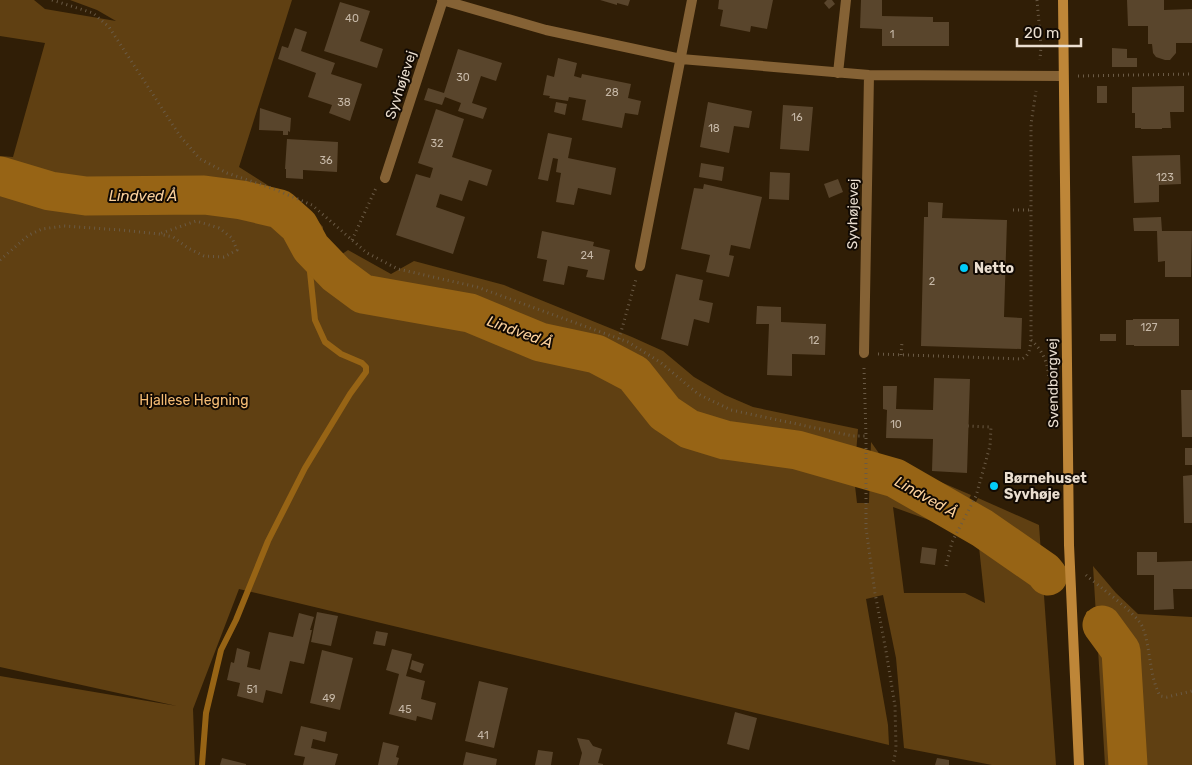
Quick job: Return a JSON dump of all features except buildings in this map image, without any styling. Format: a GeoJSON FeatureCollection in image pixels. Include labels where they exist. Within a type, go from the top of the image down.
{"type":"FeatureCollection","features":[{"type":"Feature","properties":{"kind":"main road","name":"Svendborgvej"},"geometry":{"type":"LineString","coordinates":[[1063,0],[1069,545],[1079,765]]}},
{"type":"Feature","properties":{"kind":"street","name":"Syvhøjevej"},"geometry":{"type":"LineString","coordinates":[[385,178],[443,0],[546,30],[681,59],[869,75],[1063,76]]}},
{"type":"Feature","properties":{"kind":"street"},"geometry":{"type":"LineString","coordinates":[[640,266],[692,0]]}},
{"type":"Feature","properties":{"kind":"street"},"geometry":{"type":"LineString","coordinates":[[838,73],[846,0]]}},
{"type":"Feature","properties":{"kind":"street","name":"Syvhøjevej"},"geometry":{"type":"LineString","coordinates":[[864,354],[869,75]]}},
{"type":"Feature","properties":{"kind":"path"},"geometry":{"type":"LineString","coordinates":[[52,0],[93,13],[109,27],[180,136],[200,159],[226,173],[274,189],[312,206],[367,253],[398,270],[477,287],[628,342],[660,362],[698,394],[731,410],[853,436],[866,436]]}},
{"type":"Feature","properties":{"kind":"path"},"geometry":{"type":"LineString","coordinates":[[893,765],[896,749],[895,706],[875,593],[866,528],[864,354],[1022,359],[1030,350],[1031,124],[1039,76],[1041,46],[1037,0]]}},
{"type":"Feature","properties":{"kind":"path"},"geometry":{"type":"LineString","coordinates":[[1063,76],[1192,74]]}},
{"type":"Feature","properties":{"kind":"path"},"geometry":{"type":"LineString","coordinates":[[352,240],[377,186],[385,178]]}},
{"type":"Feature","properties":{"kind":"path"},"geometry":{"type":"LineString","coordinates":[[1013,210],[1031,210]]}},
{"type":"Feature","properties":{"kind":"path"},"geometry":{"type":"LineString","coordinates":[[0,260],[29,235],[42,229],[64,226],[122,230],[173,237],[188,248],[204,256],[224,257],[237,250],[232,238],[219,228],[196,221],[159,234]]}},
{"type":"Feature","properties":{"kind":"path"},"geometry":{"type":"LineString","coordinates":[[619,339],[640,266]]}},
{"type":"Feature","properties":{"kind":"path"},"geometry":{"type":"LineString","coordinates":[[901,355],[902,342]]}},
{"type":"Feature","properties":{"kind":"path"},"geometry":{"type":"LineString","coordinates":[[946,566],[952,542],[976,496],[990,446],[991,427],[968,426]]}},
{"type":"Feature","properties":{"kind":"path"},"geometry":{"type":"LineString","coordinates":[[1084,574],[1131,613],[1142,625],[1155,686],[1160,696],[1167,697],[1192,691]]}},
{"type":"Feature","properties":{"kind":"green space","name":"Hjallese Hegning"},"geometry":{"type":"Polygon","coordinates":[[[0,0],[34,0],[45,9],[116,21],[97,10],[70,0],[292,0],[239,167],[310,212],[323,227],[321,252],[332,261],[348,250],[391,274],[414,261],[504,285],[663,351],[694,377],[725,395],[753,407],[858,429],[854,477],[857,503],[869,503],[871,442],[883,459],[971,495],[954,529],[893,507],[904,593],[965,593],[985,603],[979,547],[960,533],[978,498],[1039,525],[1056,765],[992,765],[904,748],[896,658],[883,595],[866,599],[888,725],[889,745],[239,589],[193,709],[195,765],[0,765],[0,676],[177,706],[0,667],[0,156],[13,157],[45,43],[0,36],[0,0]]]}},
{"type":"Feature","properties":{"kind":"green space"},"geometry":{"type":"Polygon","coordinates":[[[1093,566],[1116,593],[1138,614],[1192,617],[1192,765],[1105,765],[1093,566]]]}},
{"type":"Feature","properties":{"kind":"waterway","name":"Lindved Å"},"geometry":{"type":"LineString","coordinates":[[0,176],[50,191],[86,196],[204,195],[242,200],[280,209],[299,226],[311,248],[336,274],[363,294],[470,313],[540,342],[596,354],[634,374],[665,413],[689,429],[725,440],[797,450],[895,478],[982,528],[1044,571],[1048,576]]}},
{"type":"Feature","properties":{"kind":"waterway"},"geometry":{"type":"LineString","coordinates":[[202,765],[206,713],[221,650],[236,620],[268,541],[305,468],[350,394],[366,372],[366,367],[362,363],[341,354],[325,342],[315,320],[310,272],[311,248]]}},
{"type":"Feature","properties":{"kind":"waterway","name":"Lindved Å"},"geometry":{"type":"LineString","coordinates":[[1089,614],[1102,625]]}},
{"type":"Feature","properties":{"kind":"waterway","name":"Lindved Å"},"geometry":{"type":"LineString","coordinates":[[1102,625],[1121,651],[1128,765]]}},
{"type":"Feature","properties":{"kind":"place","name":"Netto"},"geometry":{"type":"Point","coordinates":[964,268]}},
{"type":"Feature","properties":{"kind":"place","name":"Børnehuset Syvhøje"},"geometry":{"type":"Point","coordinates":[994,486]}}]}
